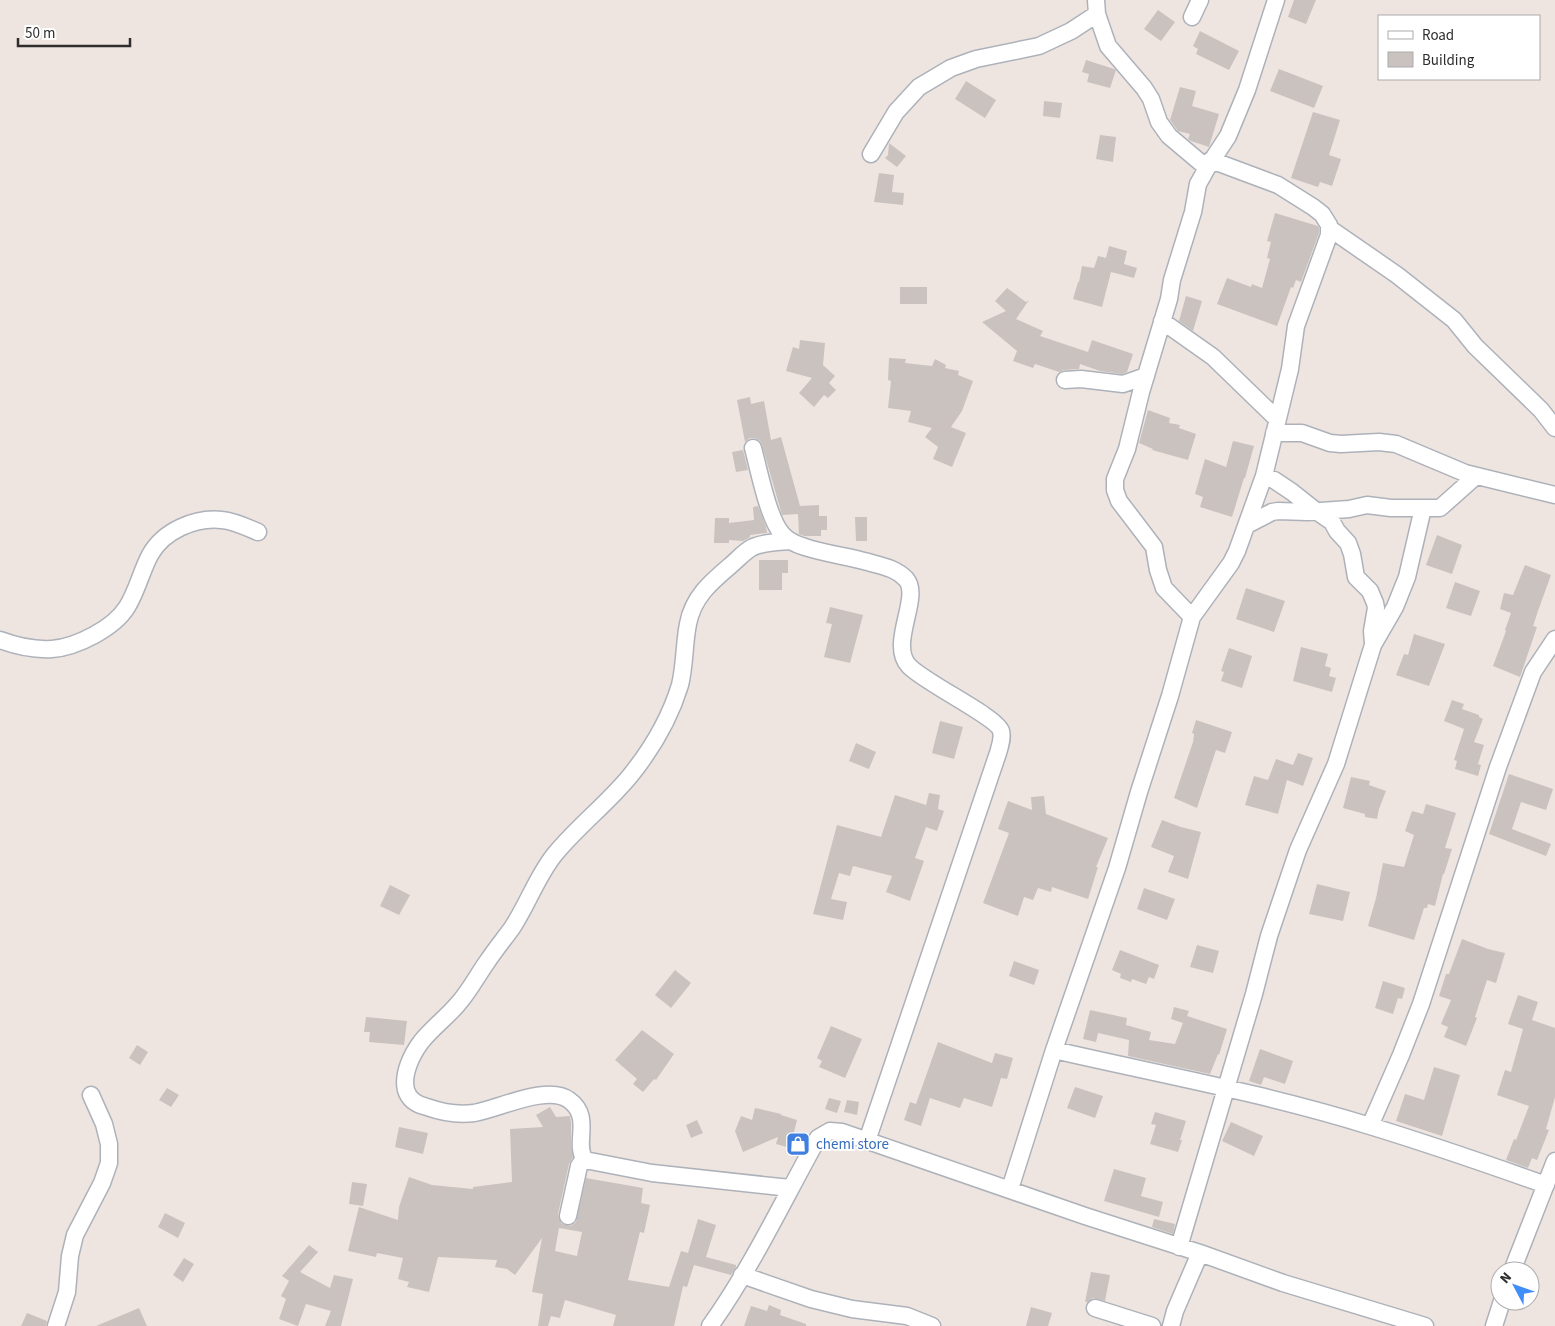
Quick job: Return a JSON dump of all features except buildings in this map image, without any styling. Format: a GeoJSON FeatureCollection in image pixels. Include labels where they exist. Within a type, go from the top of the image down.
{"type":"FeatureCollection","features":[{"type":"Feature","properties":{"kind":"street"},"geometry":{"type":"LineString","coordinates":[[1192,17],[1200,0]]}},
{"type":"Feature","properties":{"kind":"street"},"geometry":{"type":"LineString","coordinates":[[1192,617],[1164,588],[1158,570],[1154,547],[1124,509],[1115,490],[1115,479],[1134,422],[1169,299],[1172,280],[1193,212],[1198,184],[1228,136],[1276,0]]}},
{"type":"Feature","properties":{"kind":"street"},"geometry":{"type":"LineString","coordinates":[[871,154],[896,112],[904,101],[919,87],[951,68],[976,60],[1039,46],[1071,31],[1097,7],[1108,46],[1144,88],[1159,122],[1169,136],[1209,164],[1278,184],[1322,214],[1329,225],[1330,235],[1296,326],[1290,369],[1264,476],[1231,563],[1192,617],[1170,696],[1117,868],[1054,1050],[1010,1189]]}},
{"type":"Feature","properties":{"kind":"street"},"geometry":{"type":"LineString","coordinates":[[1329,228],[1396,275],[1454,320],[1481,352],[1541,410],[1555,428]]}},
{"type":"Feature","properties":{"kind":"street"},"geometry":{"type":"LineString","coordinates":[[1162,321],[1213,357],[1275,426],[1330,443],[1379,442],[1396,444],[1431,460],[1476,476],[1555,495]]}},
{"type":"Feature","properties":{"kind":"street"},"geometry":{"type":"LineString","coordinates":[[1065,380],[1081,379],[1123,384],[1146,376]]}},
{"type":"Feature","properties":{"kind":"street"},"geometry":{"type":"LineString","coordinates":[[754,448],[776,524],[782,535],[790,541],[818,551],[889,568],[905,577],[911,591],[903,631],[902,652],[904,660],[919,675],[991,719],[1001,730],[1002,738],[998,753],[867,1141]]}},
{"type":"Feature","properties":{"kind":"street"},"geometry":{"type":"LineString","coordinates":[[1264,476],[1292,492],[1316,512],[1332,522],[1348,543],[1356,577],[1370,591],[1376,608],[1372,631],[1373,645]]}},
{"type":"Feature","properties":{"kind":"street"},"geometry":{"type":"LineString","coordinates":[[1246,525],[1272,512],[1283,511],[1316,512],[1367,505],[1440,508],[1476,476]]}},
{"type":"Feature","properties":{"kind":"street"},"geometry":{"type":"LineString","coordinates":[[1180,1247],[1280,902],[1298,850],[1336,764],[1373,645],[1395,607],[1407,577],[1423,508]]}},
{"type":"Feature","properties":{"kind":"street"},"geometry":{"type":"LineString","coordinates":[[0,640],[25,647],[53,649],[88,638],[112,624],[128,607],[154,548],[179,528],[193,523],[221,520],[258,532]]}},
{"type":"Feature","properties":{"kind":"street"},"geometry":{"type":"LineString","coordinates":[[585,1160],[582,1154],[580,1112],[566,1097],[545,1094],[472,1113],[436,1110],[418,1104],[411,1099],[406,1090],[406,1077],[410,1061],[419,1044],[466,993],[514,925],[552,857],[619,788],[648,751],[673,707],[680,682],[687,625],[692,608],[706,586],[752,547],[765,543],[790,541]]}},
{"type":"Feature","properties":{"kind":"street"},"geometry":{"type":"LineString","coordinates":[[1370,1126],[1422,1004],[1498,767],[1533,672],[1555,639]]}},
{"type":"Feature","properties":{"kind":"street"},"geometry":{"type":"LineString","coordinates":[[1054,1050],[1298,1106],[1370,1126],[1546,1185]]}},
{"type":"Feature","properties":{"kind":"street"},"geometry":{"type":"LineString","coordinates":[[56,1326],[67,1292],[70,1256],[75,1235],[105,1178],[109,1163],[109,1144],[104,1124],[91,1094]]}},
{"type":"Feature","properties":{"kind":"street"},"geometry":{"type":"LineString","coordinates":[[710,1326],[727,1302],[821,1135],[830,1131],[842,1132],[1200,1253],[1282,1283],[1425,1326]]}},
{"type":"Feature","properties":{"kind":"street"},"geometry":{"type":"LineString","coordinates":[[585,1160],[652,1173],[790,1188]]}},
{"type":"Feature","properties":{"kind":"street"},"geometry":{"type":"LineString","coordinates":[[568,1216],[579,1166],[585,1160]]}},
{"type":"Feature","properties":{"kind":"street"},"geometry":{"type":"LineString","coordinates":[[1516,1261],[1555,1161]]}},
{"type":"Feature","properties":{"kind":"street"},"geometry":{"type":"LineString","coordinates":[[1171,1326],[1178,1304],[1200,1253]]}},
{"type":"Feature","properties":{"kind":"street"},"geometry":{"type":"LineString","coordinates":[[742,1275],[811,1299],[852,1309],[907,1316],[932,1326]]}},
{"type":"Feature","properties":{"kind":"street"},"geometry":{"type":"LineString","coordinates":[[1095,1308],[1152,1326]]}},
{"type":"Feature","properties":{"kind":"street"},"geometry":{"type":"LineString","coordinates":[[1494,1326],[1499,1311]]}},
{"type":"Feature","properties":{"kind":"place","name":"chemi store"},"geometry":{"type":"Point","coordinates":[798,1144]}}]}
